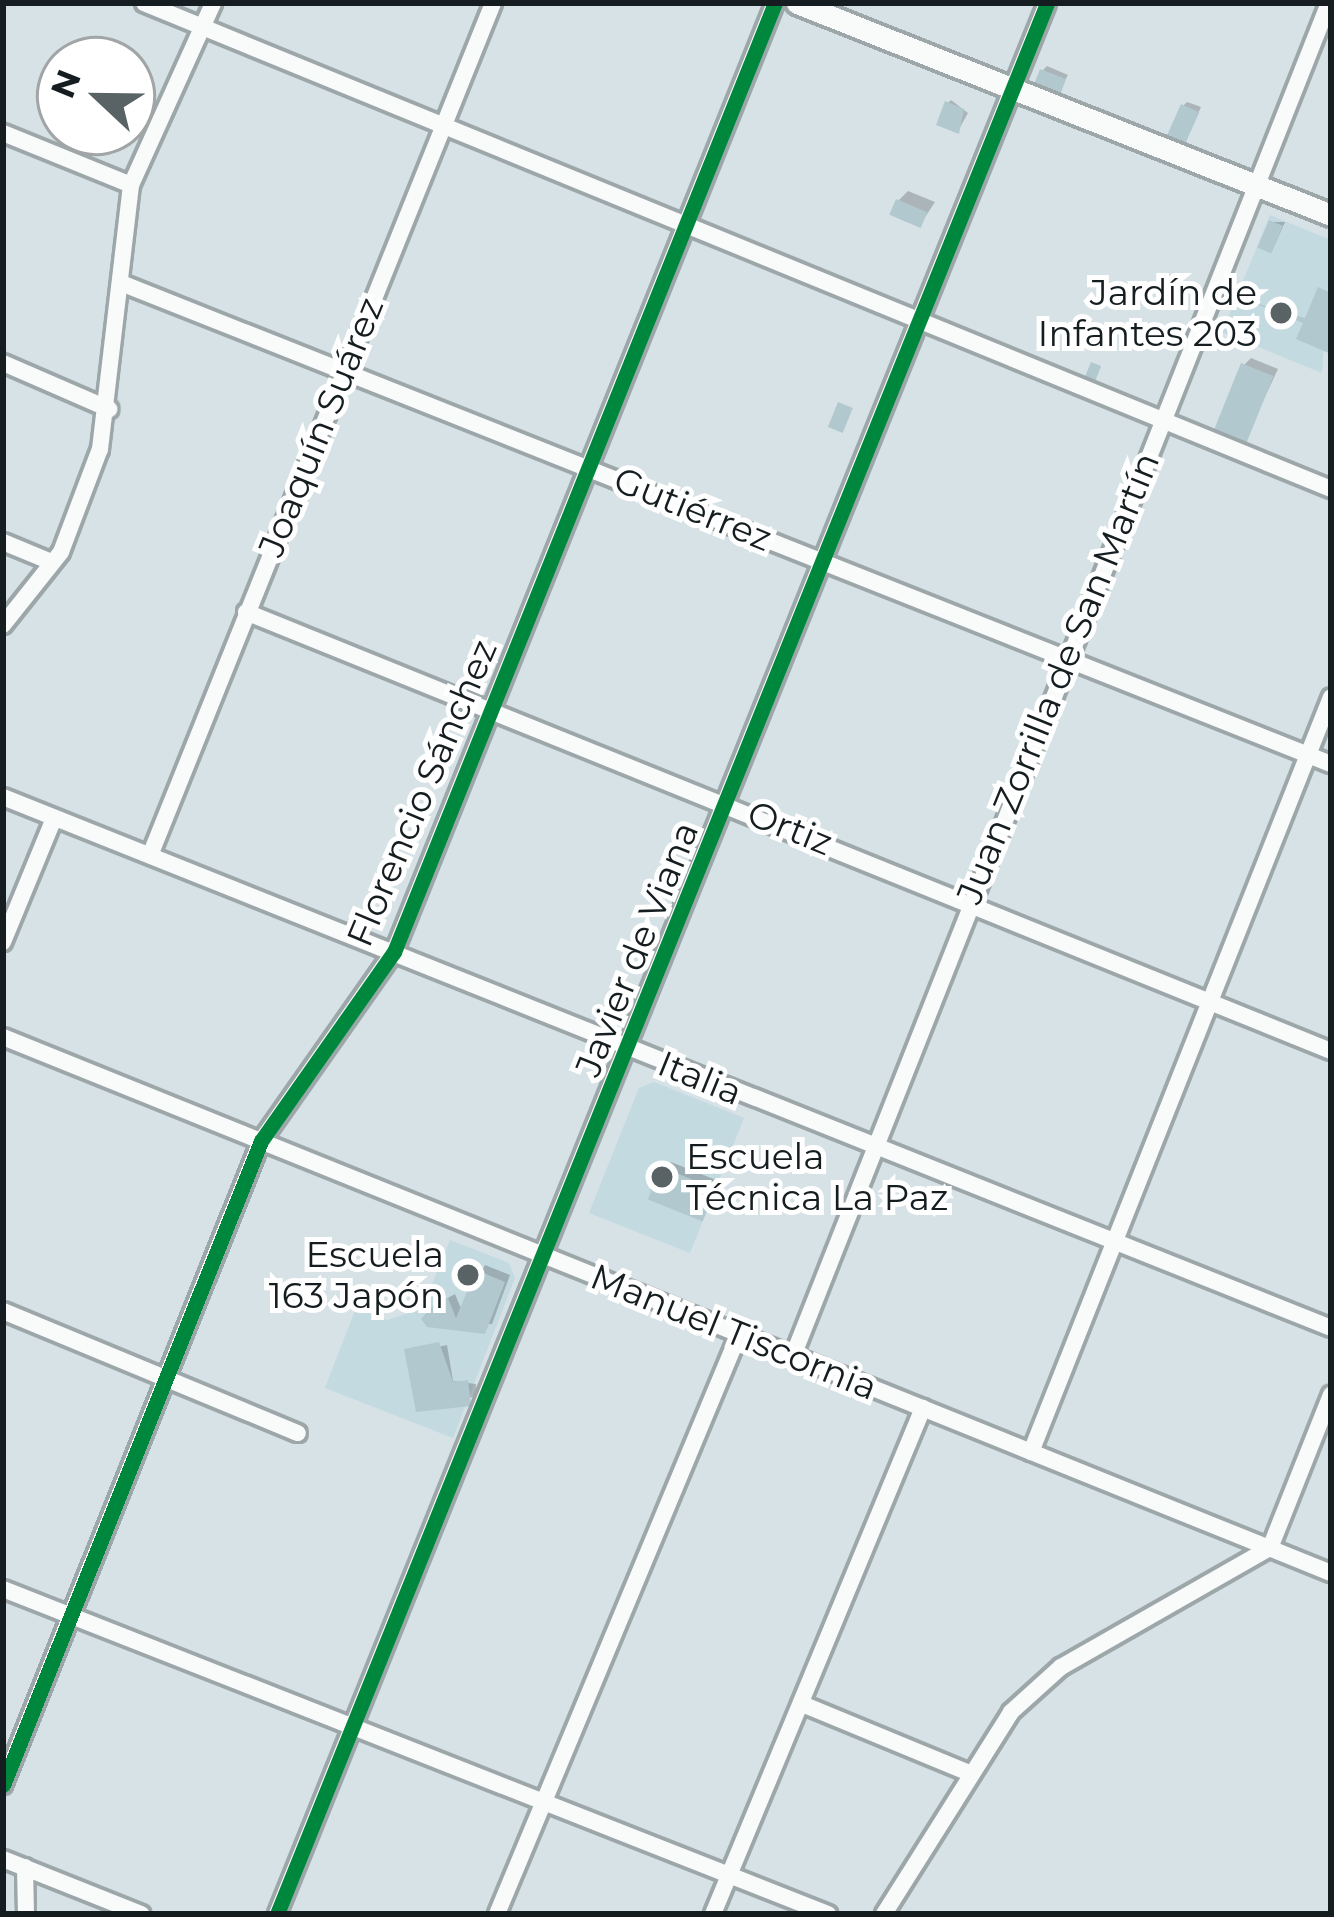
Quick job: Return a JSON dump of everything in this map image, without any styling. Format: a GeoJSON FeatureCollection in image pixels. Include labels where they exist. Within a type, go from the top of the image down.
{"type":"FeatureCollection","features":[{"type":"Feature","properties":{"kind":"street"},"geometry":{"type":"LineString","coordinates":[[144,3],[923,317],[1331,489]]}},
{"type":"Feature","properties":{"kind":"street"},"geometry":{"type":"LineString","coordinates":[[3,625],[51,562],[77,518],[109,409],[131,185],[213,3]]}},
{"type":"Feature","properties":{"kind":"street","name":"Joaquín Suárez"},"geometry":{"type":"LineString","coordinates":[[151,853],[493,3]]}},
{"type":"Feature","properties":{"kind":"street","name":"Florencio Sánchez"},"geometry":{"type":"LineString","coordinates":[[3,1785],[162,1376],[261,1142],[394,952],[775,3]]}},
{"type":"Feature","properties":{"kind":"street"},"geometry":{"type":"LineString","coordinates":[[797,3],[1331,215]]}},
{"type":"Feature","properties":{"kind":"street","name":"Javier de Viana"},"geometry":{"type":"LineString","coordinates":[[277,1914],[630,1049],[1047,3]]}},
{"type":"Feature","properties":{"kind":"street","name":"Juan Zorrilla de San Martín"},"geometry":{"type":"LineString","coordinates":[[793,1356],[1065,659],[1329,3]]}},
{"type":"Feature","properties":{"kind":"street"},"geometry":{"type":"LineString","coordinates":[[3,133],[131,185]]}},
{"type":"Feature","properties":{"kind":"street","name":"Gutiérrez"},"geometry":{"type":"LineString","coordinates":[[121,283],[1331,764]]}},
{"type":"Feature","properties":{"kind":"street"},"geometry":{"type":"LineString","coordinates":[[3,363],[109,409]]}},
{"type":"Feature","properties":{"kind":"street"},"geometry":{"type":"LineString","coordinates":[[3,542],[51,562]]}},
{"type":"Feature","properties":{"kind":"street","name":"Ortiz"},"geometry":{"type":"LineString","coordinates":[[246,611],[970,900],[1331,1051]]}},
{"type":"Feature","properties":{"kind":"street"},"geometry":{"type":"LineString","coordinates":[[1031,1452],[1331,697]]}},
{"type":"Feature","properties":{"kind":"street","name":"Italia"},"geometry":{"type":"LineString","coordinates":[[3,797],[873,1149],[1331,1328]]}},
{"type":"Feature","properties":{"kind":"street"},"geometry":{"type":"LineString","coordinates":[[3,942],[54,818]]}},
{"type":"Feature","properties":{"kind":"street","name":"Manuel Tiscornia"},"geometry":{"type":"LineString","coordinates":[[3,1037],[1331,1573]]}},
{"type":"Feature","properties":{"kind":"street"},"geometry":{"type":"LineString","coordinates":[[3,1311],[298,1433]]}},
{"type":"Feature","properties":{"kind":"street"},"geometry":{"type":"LineString","coordinates":[[497,1914],[540,1800],[740,1334]]}},
{"type":"Feature","properties":{"kind":"street"},"geometry":{"type":"LineString","coordinates":[[884,1914],[969,1773],[1061,1667],[1270,1548],[1331,1395]]}},
{"type":"Feature","properties":{"kind":"street"},"geometry":{"type":"LineString","coordinates":[[713,1914],[923,1408]]}},
{"type":"Feature","properties":{"kind":"street"},"geometry":{"type":"LineString","coordinates":[[3,1589],[827,1914]]}},
{"type":"Feature","properties":{"kind":"street"},"geometry":{"type":"LineString","coordinates":[[802,1704],[969,1773]]}},
{"type":"Feature","properties":{"kind":"street"},"geometry":{"type":"LineString","coordinates":[[3,1859],[141,1914]]}},
{"type":"Feature","properties":{"kind":"street"},"geometry":{"type":"LineString","coordinates":[[25,1867],[26,1914]]}},
{"type":"Feature","properties":{"kind":"shaded area","name":"Jardín de Infantes 203"},"geometry":{"type":"Polygon","coordinates":[[[1270,215],[1331,240],[1322,373],[1222,332],[1270,215]]]}},
{"type":"Feature","properties":{"kind":"shaded area","name":"Escuela Técnica La Paz"},"geometry":{"type":"Polygon","coordinates":[[[654,1082],[744,1118],[690,1253],[589,1213],[639,1088],[654,1082]]]}},
{"type":"Feature","properties":{"kind":"shaded area"},"geometry":{"type":"Polygon","coordinates":[[[450,1240],[509,1263],[515,1278],[453,1438],[325,1388],[356,1308],[387,1320],[422,1309],[450,1240]]]}},
{"type":"Feature","properties":{"kind":"building"},"geometry":{"type":"Polygon","coordinates":[[[1040,69],[1066,79],[1060,96],[1034,86],[1040,69]]]}},
{"type":"Feature","properties":{"kind":"building"},"geometry":{"type":"Polygon","coordinates":[[[945,101],[964,109],[959,134],[936,125],[945,101]]]}},
{"type":"Feature","properties":{"kind":"building"},"geometry":{"type":"Polygon","coordinates":[[[1181,104],[1199,112],[1185,143],[1167,135],[1181,104]]]}},
{"type":"Feature","properties":{"kind":"building"},"geometry":{"type":"Polygon","coordinates":[[[896,199],[927,212],[921,228],[889,215],[896,199]]]}},
{"type":"Feature","properties":{"kind":"building"},"geometry":{"type":"Polygon","coordinates":[[[1269,220],[1283,226],[1271,253],[1257,248],[1269,220]]]}},
{"type":"Feature","properties":{"kind":"building"},"geometry":{"type":"Polygon","coordinates":[[[1318,287],[1331,293],[1331,354],[1296,339],[1303,323],[1249,301],[1305,318],[1318,287]]]}},
{"type":"Feature","properties":{"kind":"building"},"geometry":{"type":"Polygon","coordinates":[[[1091,362],[1101,366],[1094,384],[1084,380],[1091,362]]]}},
{"type":"Feature","properties":{"kind":"building"},"geometry":{"type":"Polygon","coordinates":[[[1241,363],[1273,376],[1244,448],[1212,435],[1241,363]]]}},
{"type":"Feature","properties":{"kind":"building"},"geometry":{"type":"Polygon","coordinates":[[[838,402],[853,408],[843,433],[828,427],[838,402]]]}},
{"type":"Feature","properties":{"kind":"building"},"geometry":{"type":"Polygon","coordinates":[[[661,1167],[716,1189],[703,1222],[648,1199],[661,1167]]]}},
{"type":"Feature","properties":{"kind":"building"},"geometry":{"type":"Polygon","coordinates":[[[476,1270],[505,1282],[485,1334],[427,1327],[421,1319],[437,1301],[448,1298],[456,1318],[476,1270]]]}},
{"type":"Feature","properties":{"kind":"building"},"geometry":{"type":"Polygon","coordinates":[[[439,1342],[453,1382],[468,1380],[471,1406],[416,1412],[404,1349],[439,1342]]]}},
{"type":"Feature","properties":{"kind":"cycle path"},"geometry":{"type":"LineString","coordinates":[[3,1785],[261,1141],[394,952],[775,3]]}},
{"type":"Feature","properties":{"kind":"cycle path"},"geometry":{"type":"LineString","coordinates":[[277,1914],[1047,3]]}},
{"type":"Feature","properties":{"kind":"place","name":"Jardín de Infantes 203"},"geometry":{"type":"Point","coordinates":[1281,313]}},
{"type":"Feature","properties":{"kind":"place","name":"Escuela Técnica La Paz"},"geometry":{"type":"Point","coordinates":[662,1177]}},
{"type":"Feature","properties":{"kind":"place","name":"Escuela 163 Japón"},"geometry":{"type":"Point","coordinates":[468,1275]}}]}
